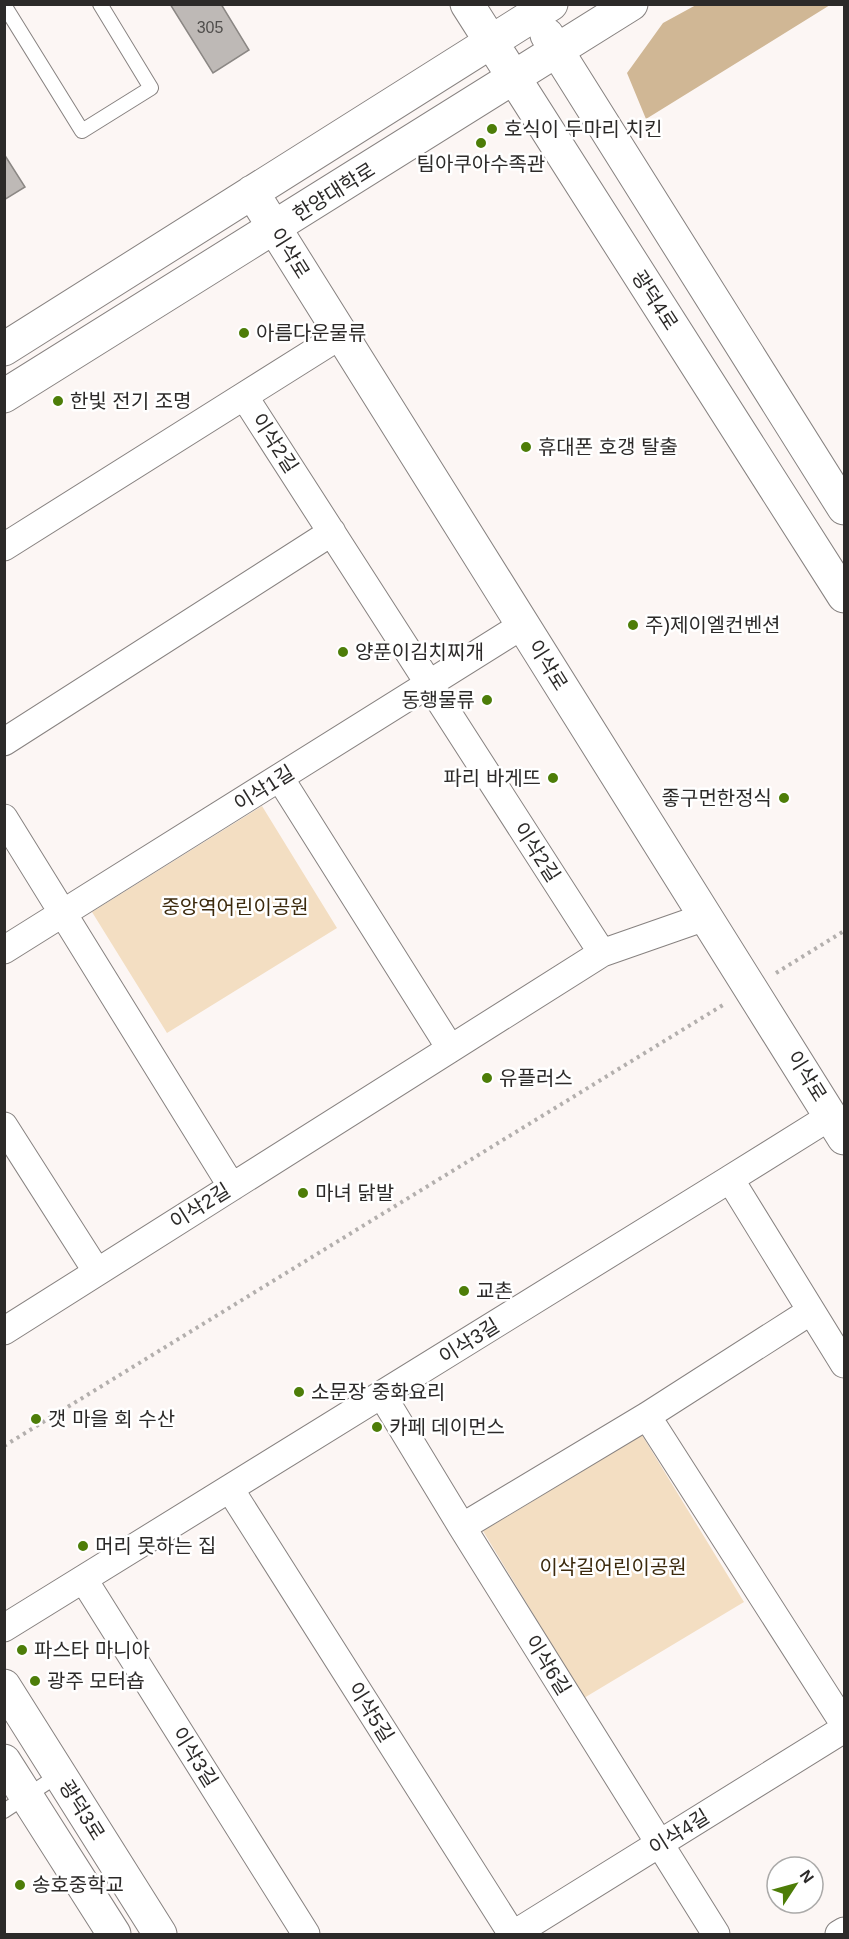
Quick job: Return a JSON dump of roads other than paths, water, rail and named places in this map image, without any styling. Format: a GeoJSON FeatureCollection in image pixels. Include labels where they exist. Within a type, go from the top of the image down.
{"type":"FeatureCollection","features":[{"type":"Feature","properties":{"kind":"street","name":"광덕4로"},"geometry":{"type":"LineString","coordinates":[[467,4],[844,596]]}},
{"type":"Feature","properties":{"kind":"street","name":"한양대학로"},"geometry":{"type":"LineString","coordinates":[[4,396],[275,230],[632,4]]}},
{"type":"Feature","properties":{"kind":"street"},"geometry":{"type":"LineString","coordinates":[[4,349],[491,42],[538,8],[556,53],[844,508]]}},
{"type":"Feature","properties":{"kind":"street","name":"이삭로"},"geometry":{"type":"LineString","coordinates":[[252,192],[708,916],[838,1127]]}},
{"type":"Feature","properties":{"kind":"street"},"geometry":{"type":"LineString","coordinates":[[244,396],[341,335]]}},
{"type":"Feature","properties":{"kind":"street","name":"이삭2길"},"geometry":{"type":"LineString","coordinates":[[4,547],[244,396],[602,952],[4,1330]]}},
{"type":"Feature","properties":{"kind":"street"},"geometry":{"type":"LineString","coordinates":[[4,742],[332,532]]}},
{"type":"Feature","properties":{"kind":"street","name":"이삭1길"},"geometry":{"type":"LineString","coordinates":[[4,950],[523,625]]}},
{"type":"Feature","properties":{"kind":"street"},"geometry":{"type":"LineString","coordinates":[[280,778],[450,1048]]}},
{"type":"Feature","properties":{"kind":"street"},"geometry":{"type":"LineString","coordinates":[[4,818],[232,1187]]}},
{"type":"Feature","properties":{"kind":"street"},"geometry":{"type":"LineString","coordinates":[[602,952],[708,916]]}},
{"type":"Feature","properties":{"kind":"street"},"geometry":{"type":"LineString","coordinates":[[4,1126],[97,1272]]}},
{"type":"Feature","properties":{"kind":"street","name":"이삭3길"},"geometry":{"type":"LineString","coordinates":[[4,1628],[730,1179],[838,1127]]}},
{"type":"Feature","properties":{"kind":"street"},"geometry":{"type":"LineString","coordinates":[[730,1179],[844,1364]]}},
{"type":"Feature","properties":{"kind":"street"},"geometry":{"type":"LineString","coordinates":[[462,1527],[647,1416],[811,1311]]}},
{"type":"Feature","properties":{"kind":"street","name":"이삭6길"},"geometry":{"type":"LineString","coordinates":[[382,1395],[716,1935]]}},
{"type":"Feature","properties":{"kind":"street"},"geometry":{"type":"LineString","coordinates":[[647,1416],[844,1724]]}},
{"type":"Feature","properties":{"kind":"street","name":"이삭5길"},"geometry":{"type":"LineString","coordinates":[[230,1489],[513,1935]]}},
{"type":"Feature","properties":{"kind":"street","name":"이삭3길"},"geometry":{"type":"LineString","coordinates":[[84,1580],[306,1935]]}},
{"type":"Feature","properties":{"kind":"street","name":"광덕3로"},"geometry":{"type":"LineString","coordinates":[[4,1686],[160,1935]]}},
{"type":"Feature","properties":{"kind":"street","name":"이삭4길"},"geometry":{"type":"LineString","coordinates":[[513,1935],[844,1729]]}},
{"type":"Feature","properties":{"kind":"street","name":"광덕3로"},"geometry":{"type":"LineString","coordinates":[[4,1761],[16,1803],[114,1935]]}},
{"type":"Feature","properties":{"kind":"street"},"geometry":{"type":"LineString","coordinates":[[838,1935],[844,1931]]}},
{"type":"Feature","properties":{"kind":"lane"},"geometry":{"type":"LineString","coordinates":[[4,5],[82,130],[151,88],[100,4]]}},
{"type":"Feature","properties":{"kind":"lane"},"geometry":{"type":"LineString","coordinates":[[16,1803],[60,1774]]}},
{"type":"Feature","properties":{"kind":"place","name":"호식이 두마리 치킨"},"geometry":{"type":"Point","coordinates":[492,129]}},
{"type":"Feature","properties":{"kind":"place","name":"팀아쿠아수족관"},"geometry":{"type":"Point","coordinates":[481,143]}},
{"type":"Feature","properties":{"kind":"place","name":"아름다운물류"},"geometry":{"type":"Point","coordinates":[244,333]}},
{"type":"Feature","properties":{"kind":"place","name":"한빛 전기 조명"},"geometry":{"type":"Point","coordinates":[58,401]}},
{"type":"Feature","properties":{"kind":"place","name":"휴대폰 호갱 탈출"},"geometry":{"type":"Point","coordinates":[526,447]}},
{"type":"Feature","properties":{"kind":"place","name":"주)제이엘컨벤션"},"geometry":{"type":"Point","coordinates":[633,625]}},
{"type":"Feature","properties":{"kind":"place","name":"양푼이김치찌개"},"geometry":{"type":"Point","coordinates":[343,652]}},
{"type":"Feature","properties":{"kind":"place","name":"동행물류"},"geometry":{"type":"Point","coordinates":[487,700]}},
{"type":"Feature","properties":{"kind":"place","name":"파리 바게뜨"},"geometry":{"type":"Point","coordinates":[553,778]}},
{"type":"Feature","properties":{"kind":"place","name":"좋구먼한정식"},"geometry":{"type":"Point","coordinates":[784,798]}},
{"type":"Feature","properties":{"kind":"place","name":"유플러스"},"geometry":{"type":"Point","coordinates":[487,1078]}},
{"type":"Feature","properties":{"kind":"place","name":"마녀 닭발"},"geometry":{"type":"Point","coordinates":[303,1193]}},
{"type":"Feature","properties":{"kind":"place","name":"교촌"},"geometry":{"type":"Point","coordinates":[464,1291]}},
{"type":"Feature","properties":{"kind":"place","name":"소문장 중화요리"},"geometry":{"type":"Point","coordinates":[299,1392]}},
{"type":"Feature","properties":{"kind":"place","name":"갯 마을 회 수산"},"geometry":{"type":"Point","coordinates":[36,1419]}},
{"type":"Feature","properties":{"kind":"place","name":"카페 데이먼스"},"geometry":{"type":"Point","coordinates":[377,1427]}},
{"type":"Feature","properties":{"kind":"place","name":"머리 못하는 집"},"geometry":{"type":"Point","coordinates":[83,1546]}},
{"type":"Feature","properties":{"kind":"place","name":"파스타 마니아"},"geometry":{"type":"Point","coordinates":[22,1650]}},
{"type":"Feature","properties":{"kind":"place","name":"광주 모터숍"},"geometry":{"type":"Point","coordinates":[35,1681]}},
{"type":"Feature","properties":{"kind":"place","name":"송호중학교"},"geometry":{"type":"Point","coordinates":[20,1885]}},
{"type":"Feature","properties":{"kind":"park label","name":"중앙역어린이공원"},"geometry":{"type":"Point","coordinates":[235,907]}},
{"type":"Feature","properties":{"kind":"park label","name":"이삭길어린이공원"},"geometry":{"type":"Point","coordinates":[613,1567]}}]}
